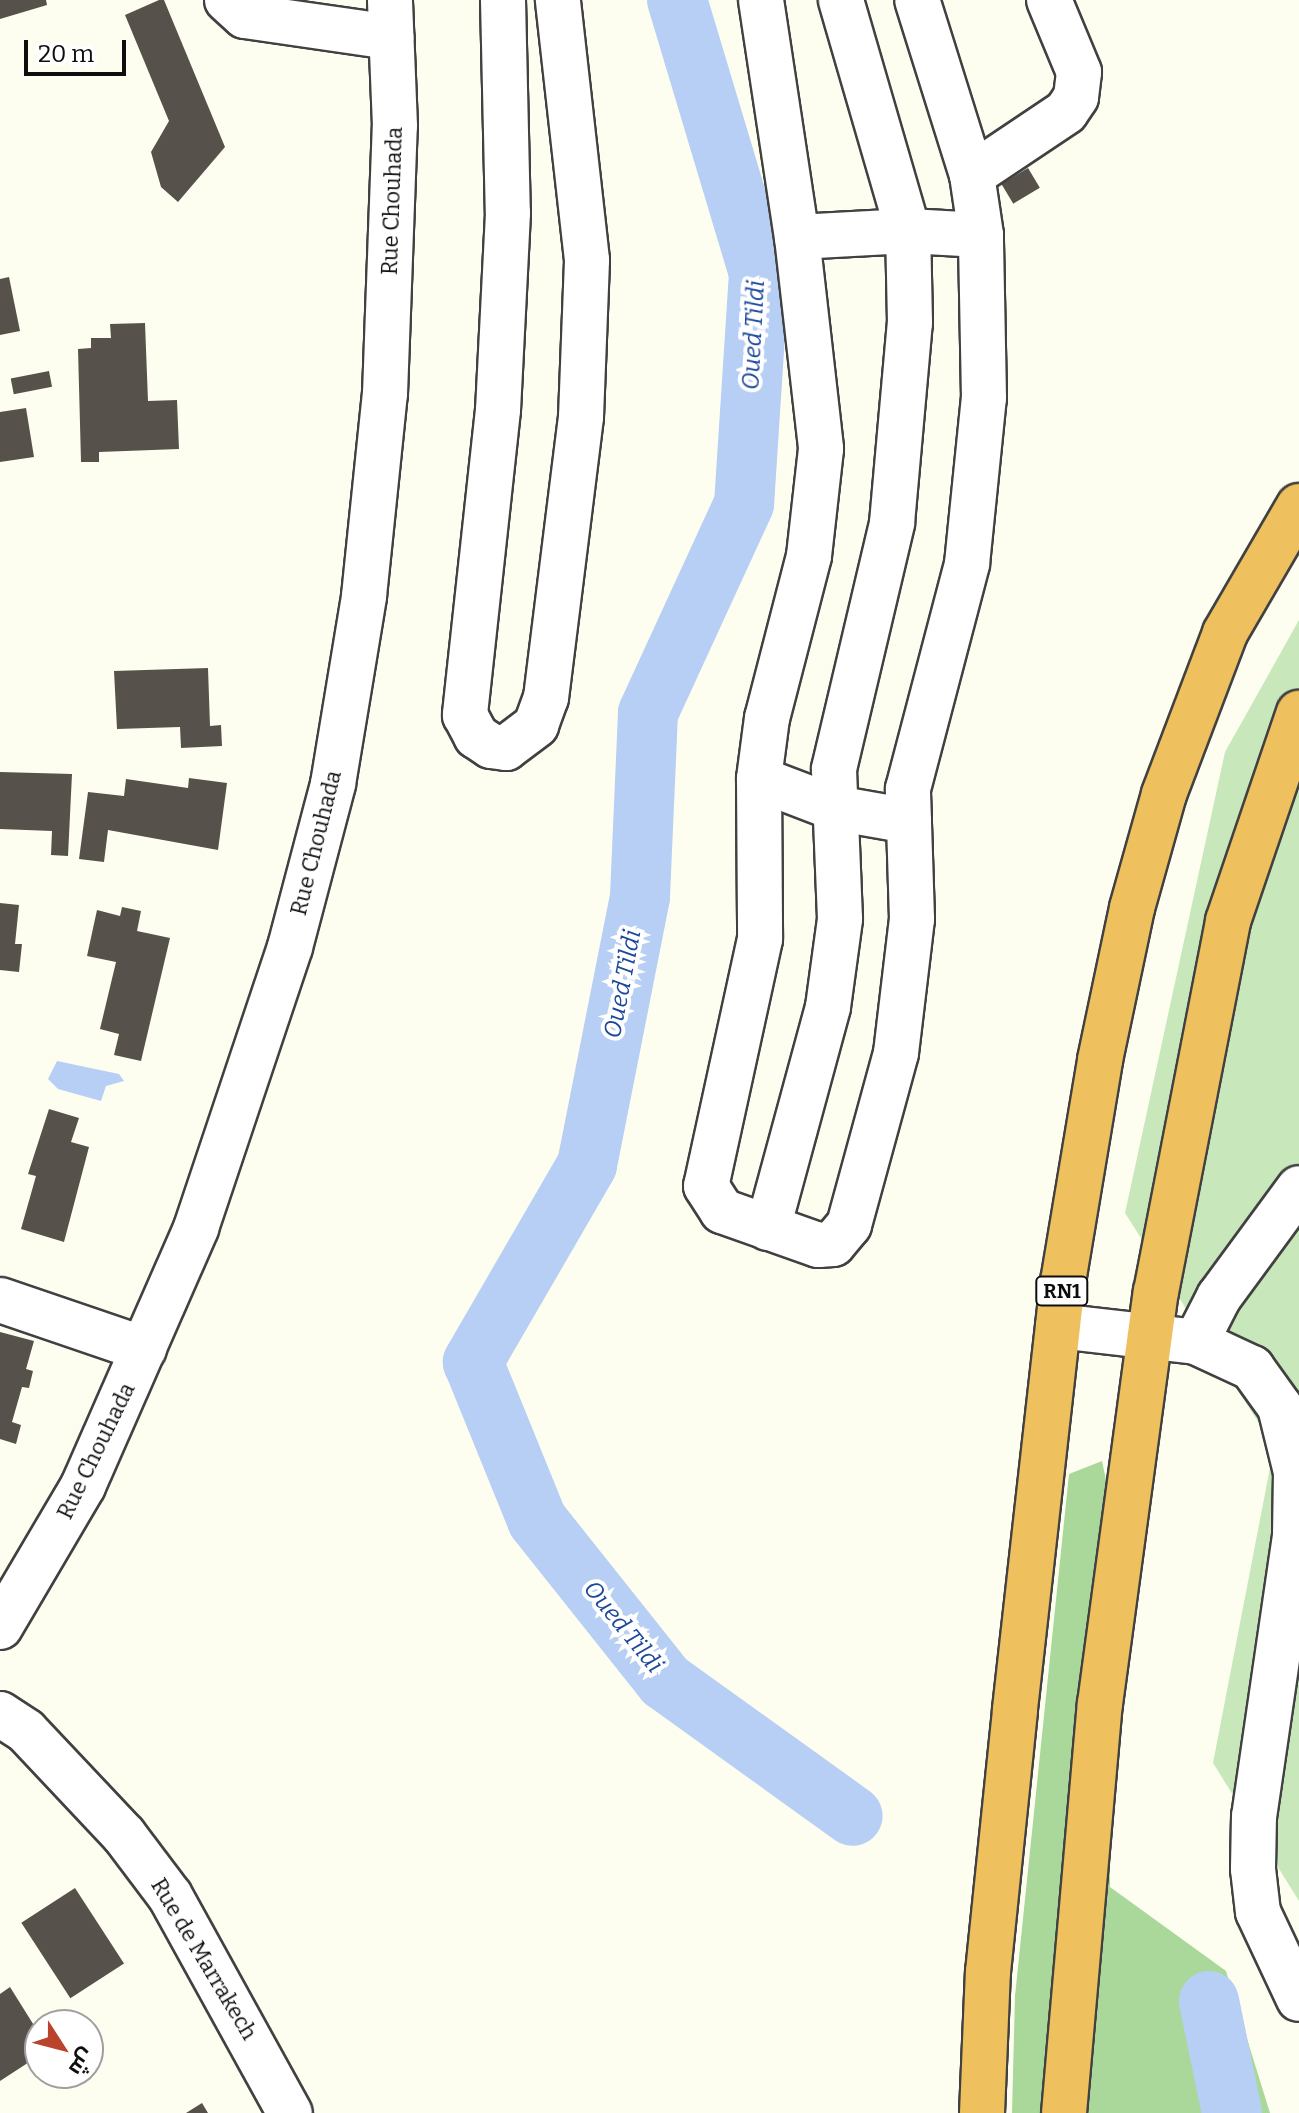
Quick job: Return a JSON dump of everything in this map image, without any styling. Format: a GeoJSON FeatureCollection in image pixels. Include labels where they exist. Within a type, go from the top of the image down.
{"type":"FeatureCollection","features":[{"type":"Feature","properties":{"kind":"highway","name":"RN1"},"geometry":{"type":"LineString","coordinates":[[982,2113],[988,1972],[1058,1326],[1100,1060],[1164,794],[1225,633],[1299,506]]}},
{"type":"Feature","properties":{"kind":"highway"},"geometry":{"type":"LineString","coordinates":[[1064,2113],[1100,1704],[1150,1335],[1228,921],[1299,713]]}},
{"type":"Feature","properties":{"kind":"street"},"geometry":{"type":"LineString","coordinates":[[227,0],[245,16],[390,19]]}},
{"type":"Feature","properties":{"kind":"street"},"geometry":{"type":"LineString","coordinates":[[503,0],[508,213],[498,410],[465,715],[476,736],[491,746],[506,748],[536,725],[546,698],[581,417],[587,260],[558,0]]}},
{"type":"Feature","properties":{"kind":"street"},"geometry":{"type":"LineString","coordinates":[[761,0],[797,237],[821,449],[809,556],[767,718],[759,779],[760,939],[706,1186],[722,1211],[818,1245],[833,1244],[849,1225],[903,1017],[912,919],[908,789],[967,564],[984,398],[981,235],[972,175],[917,0]]}},
{"type":"Feature","properties":{"kind":"street"},"geometry":{"type":"LineString","coordinates":[[768,1228],[828,1007],[840,919],[834,769],[892,523],[910,323],[908,231],[841,0]]}},
{"type":"Feature","properties":{"kind":"street"},"geometry":{"type":"LineString","coordinates":[[972,175],[1066,112],[1076,97],[1079,72],[1049,0]]}},
{"type":"Feature","properties":{"kind":"street","name":"Rue Chouhada"},"geometry":{"type":"LineString","coordinates":[[0,1627],[83,1486],[196,1228],[239,1105],[333,784],[364,596],[385,394],[395,126],[390,19]]}},
{"type":"Feature","properties":{"kind":"street"},"geometry":{"type":"LineString","coordinates":[[797,237],[908,231],[981,235]]}},
{"type":"Feature","properties":{"kind":"street"},"geometry":{"type":"LineString","coordinates":[[759,779],[835,808],[909,821]]}},
{"type":"Feature","properties":{"kind":"street"},"geometry":{"type":"LineString","coordinates":[[1196,1342],[1219,1297],[1299,1188]]}},
{"type":"Feature","properties":{"kind":"street"},"geometry":{"type":"LineString","coordinates":[[0,1300],[144,1349]]}},
{"type":"Feature","properties":{"kind":"street"},"geometry":{"type":"LineString","coordinates":[[1058,1326],[1196,1342],[1252,1368],[1280,1407],[1296,1472],[1295,1536],[1254,1816],[1253,1869],[1258,1912],[1299,1999]]}},
{"type":"Feature","properties":{"kind":"street","name":"Rue de Marrakech"},"geometry":{"type":"LineString","coordinates":[[0,1714],[26,1731],[113,1824],[170,1896],[290,2113]]}},
{"type":"Feature","properties":{"kind":"green space"},"geometry":{"type":"Polygon","coordinates":[[[1299,620],[1299,1901],[1213,1763],[1274,1447],[1125,1213],[1225,752],[1299,620]]]}},
{"type":"Feature","properties":{"kind":"green space"},"geometry":{"type":"Polygon","coordinates":[[[1102,1461],[1110,1499],[1110,1887],[1226,1971],[1270,2113],[1012,2113],[1015,1996],[1069,1474],[1102,1461]]]}},
{"type":"Feature","properties":{"kind":"water"},"geometry":{"type":"Polygon","coordinates":[[[57,1061],[119,1074],[124,1081],[106,1086],[101,1101],[58,1089],[48,1079],[57,1061]]]}},
{"type":"Feature","properties":{"kind":"building"},"geometry":{"type":"Polygon","coordinates":[[[0,0],[46,0],[47,5],[0,19],[0,0]]]}},
{"type":"Feature","properties":{"kind":"building"},"geometry":{"type":"Polygon","coordinates":[[[164,0],[225,147],[178,202],[161,187],[151,152],[169,121],[125,15],[164,0]]]}},
{"type":"Feature","properties":{"kind":"building"},"geometry":{"type":"Polygon","coordinates":[[[1028,168],[1040,188],[1013,204],[1001,184],[1028,168]]]}},
{"type":"Feature","properties":{"kind":"building"},"geometry":{"type":"Polygon","coordinates":[[[9,277],[20,331],[0,335],[0,279],[9,277]]]}},
{"type":"Feature","properties":{"kind":"building"},"geometry":{"type":"Polygon","coordinates":[[[145,323],[148,401],[177,400],[179,449],[99,452],[99,462],[81,462],[78,349],[91,348],[91,338],[111,338],[110,324],[145,323]]]}},
{"type":"Feature","properties":{"kind":"building"},"geometry":{"type":"Polygon","coordinates":[[[49,371],[52,387],[14,394],[11,378],[49,371]]]}},
{"type":"Feature","properties":{"kind":"building"},"geometry":{"type":"Polygon","coordinates":[[[26,408],[34,457],[0,462],[0,412],[26,408]]]}},
{"type":"Feature","properties":{"kind":"building"},"geometry":{"type":"Polygon","coordinates":[[[208,668],[210,726],[221,725],[222,746],[181,748],[180,727],[117,729],[114,671],[208,668]]]}},
{"type":"Feature","properties":{"kind":"building"},"geometry":{"type":"Polygon","coordinates":[[[0,772],[72,774],[68,856],[51,855],[52,831],[0,829],[0,772]]]}},
{"type":"Feature","properties":{"kind":"building"},"geometry":{"type":"Polygon","coordinates":[[[189,778],[227,783],[218,850],[108,830],[104,862],[79,859],[88,792],[124,796],[126,779],[188,788],[189,778]]]}},
{"type":"Feature","properties":{"kind":"building"},"geometry":{"type":"Polygon","coordinates":[[[0,903],[19,905],[15,944],[22,944],[19,972],[0,970],[0,903]]]}},
{"type":"Feature","properties":{"kind":"building"},"geometry":{"type":"Polygon","coordinates":[[[122,907],[141,911],[137,931],[170,938],[141,1061],[114,1055],[119,1034],[100,1029],[116,962],[87,956],[97,910],[120,916],[122,907]]]}},
{"type":"Feature","properties":{"kind":"building"},"geometry":{"type":"Polygon","coordinates":[[[49,1109],[79,1118],[71,1142],[89,1147],[64,1242],[21,1229],[36,1176],[28,1174],[49,1109]]]}},
{"type":"Feature","properties":{"kind":"building"},"geometry":{"type":"Polygon","coordinates":[[[0,1332],[34,1341],[26,1369],[33,1371],[29,1388],[22,1387],[12,1422],[21,1425],[16,1444],[0,1439],[0,1332]]]}},
{"type":"Feature","properties":{"kind":"building"},"geometry":{"type":"Polygon","coordinates":[[[75,1888],[124,1963],[70,1998],[21,1923],[75,1888]]]}},
{"type":"Feature","properties":{"kind":"building"},"geometry":{"type":"Polygon","coordinates":[[[10,1987],[24,2009],[24,2065],[0,2081],[0,1994],[10,1987]]]}},
{"type":"Feature","properties":{"kind":"building"},"geometry":{"type":"Polygon","coordinates":[[[202,2103],[208,2113],[186,2113],[202,2103]]]}},
{"type":"Feature","properties":{"kind":"waterway","name":"Oued Tildi"},"geometry":{"type":"LineString","coordinates":[[677,0],[759,273],[744,504],[648,713],[640,897],[587,1165],[473,1362],[537,1520],[665,1681],[853,1816]]}},
{"type":"Feature","properties":{"kind":"waterway","name":"Oued Tildi"},"geometry":{"type":"LineString","coordinates":[[1209,2001],[1232,2113]]}}]}
